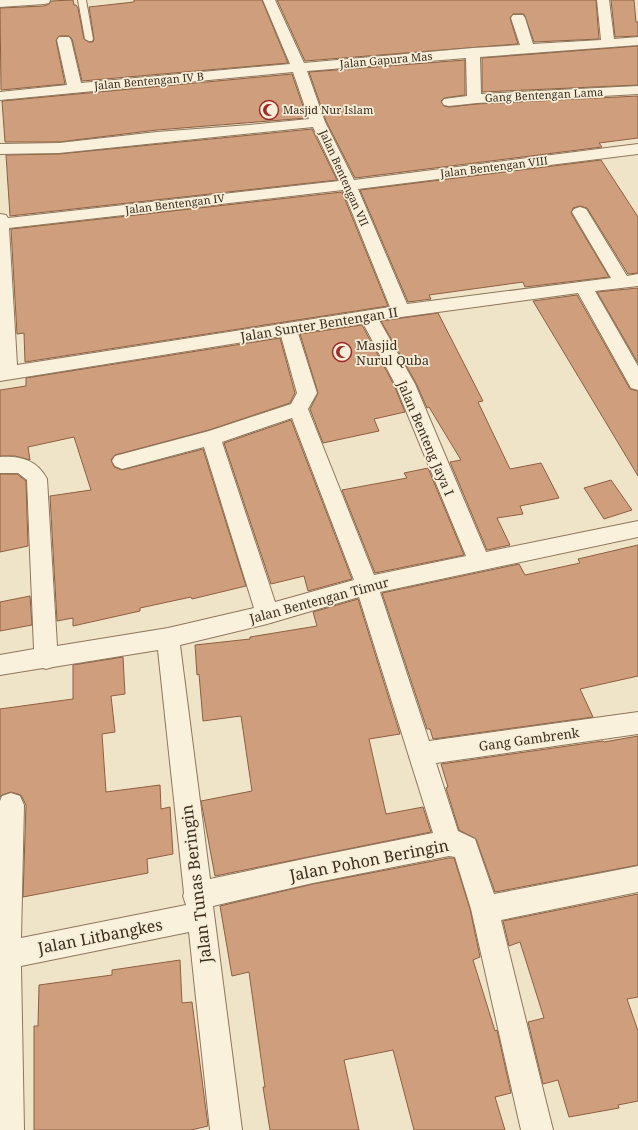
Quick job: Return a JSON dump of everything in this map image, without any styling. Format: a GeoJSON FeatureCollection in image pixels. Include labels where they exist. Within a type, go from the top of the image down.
{"type":"FeatureCollection","features":[{"type":"Feature","properties":{"kind":"street"},"geometry":{"type":"LineString","coordinates":[[9,2],[44,0]]}},
{"type":"Feature","properties":{"kind":"street","name":"Jalan Bentengan VII"},"geometry":{"type":"LineString","coordinates":[[269,0],[298,68],[318,122],[349,185],[401,311]]}},
{"type":"Feature","properties":{"kind":"street"},"geometry":{"type":"LineString","coordinates":[[604,0],[608,43]]}},
{"type":"Feature","properties":{"kind":"street"},"geometry":{"type":"LineString","coordinates":[[518,18],[528,48]]}},
{"type":"Feature","properties":{"kind":"street"},"geometry":{"type":"LineString","coordinates":[[64,40],[75,87]]}},
{"type":"Feature","properties":{"kind":"street","name":"Jalan Gapura Mas"},"geometry":{"type":"LineString","coordinates":[[298,68],[473,52],[638,41]]}},
{"type":"Feature","properties":{"kind":"street"},"geometry":{"type":"LineString","coordinates":[[473,52],[474,99]]}},
{"type":"Feature","properties":{"kind":"street","name":"Jalan Bentengan IV B"},"geometry":{"type":"LineString","coordinates":[[0,96],[75,87],[298,68]]}},
{"type":"Feature","properties":{"kind":"street","name":"Gang Bentengan Lama"},"geometry":{"type":"LineString","coordinates":[[449,102],[474,99],[638,90]]}},
{"type":"Feature","properties":{"kind":"street"},"geometry":{"type":"LineString","coordinates":[[0,149],[59,148],[318,122]]}},
{"type":"Feature","properties":{"kind":"street","name":"Jalan Bentengan VIII"},"geometry":{"type":"LineString","coordinates":[[349,185],[638,148]]}},
{"type":"Feature","properties":{"kind":"street","name":"Jalan Bentengan IV"},"geometry":{"type":"LineString","coordinates":[[0,224],[349,185]]}},
{"type":"Feature","properties":{"kind":"street"},"geometry":{"type":"LineString","coordinates":[[580,212],[630,281]]}},
{"type":"Feature","properties":{"kind":"street"},"geometry":{"type":"LineString","coordinates":[[0,219],[4,374]]}},
{"type":"Feature","properties":{"kind":"street","name":"Jalan Sunter Bentengan II"},"geometry":{"type":"LineString","coordinates":[[4,374],[401,311],[630,281]]}},
{"type":"Feature","properties":{"kind":"street"},"geometry":{"type":"LineString","coordinates":[[584,288],[638,384]]}},
{"type":"Feature","properties":{"kind":"street","name":"Jalan Benteng Jaya I"},"geometry":{"type":"LineString","coordinates":[[368,316],[405,384],[479,562]]}},
{"type":"Feature","properties":{"kind":"street"},"geometry":{"type":"LineString","coordinates":[[122,461],[211,438],[298,409],[307,393],[288,329]]}},
{"type":"Feature","properties":{"kind":"street"},"geometry":{"type":"LineString","coordinates":[[298,409],[367,586],[449,843]]}},
{"type":"Feature","properties":{"kind":"street"},"geometry":{"type":"LineString","coordinates":[[211,438],[267,614]]}},
{"type":"Feature","properties":{"kind":"street"},"geometry":{"type":"LineString","coordinates":[[10,465],[32,470],[37,479],[46,659]]}},
{"type":"Feature","properties":{"kind":"street","name":"Jalan Bentengan Timur"},"geometry":{"type":"LineString","coordinates":[[0,666],[168,638],[267,614],[367,586],[638,529]]}},
{"type":"Feature","properties":{"kind":"street","name":"Jalan Tunas Beringin"},"geometry":{"type":"LineString","coordinates":[[168,638],[226,1130]]}},
{"type":"Feature","properties":{"kind":"street","name":"Gang Gambrenk"},"geometry":{"type":"LineString","coordinates":[[421,754],[638,722]]}},
{"type":"Feature","properties":{"kind":"street"},"geometry":{"type":"LineString","coordinates":[[8,1130],[3,955],[11,805]]}},
{"type":"Feature","properties":{"kind":"street","name":"Jalan Pohon Beringin"},"geometry":{"type":"LineString","coordinates":[[199,906],[449,843],[458,844],[466,848],[484,909]]}},
{"type":"Feature","properties":{"kind":"street"},"geometry":{"type":"LineString","coordinates":[[537,1130],[484,909],[638,879]]}},
{"type":"Feature","properties":{"kind":"street","name":"Jalan Litbangkes"},"geometry":{"type":"LineString","coordinates":[[3,955],[199,906]]}},
{"type":"Feature","properties":{"kind":"lane"},"geometry":{"type":"LineString","coordinates":[[82,0],[89,39]]}},
{"type":"Feature","properties":{"kind":"building"},"geometry":{"type":"Polygon","coordinates":[[[73,0],[74,5],[78,8],[84,39],[89,42],[93,42],[94,39],[89,7],[134,2],[134,0],[262,0],[288,63],[82,81],[72,39],[69,36],[59,36],[56,40],[65,84],[1,90],[0,8],[44,6],[49,4],[51,1],[73,0]]]}},
{"type":"Feature","properties":{"kind":"building"},"geometry":{"type":"Polygon","coordinates":[[[277,0],[596,0],[599,39],[534,42],[524,14],[513,14],[510,18],[518,44],[305,61],[277,0]]]}},
{"type":"Feature","properties":{"kind":"building"},"geometry":{"type":"Polygon","coordinates":[[[611,0],[634,0],[636,22],[638,22],[638,36],[615,37],[611,0]]]}},
{"type":"Feature","properties":{"kind":"building"},"geometry":{"type":"Polygon","coordinates":[[[638,46],[638,85],[482,92],[482,58],[638,46]]]}},
{"type":"Feature","properties":{"kind":"building"},"geometry":{"type":"Polygon","coordinates":[[[465,60],[465,95],[444,98],[441,101],[444,106],[449,107],[477,104],[638,96],[638,138],[599,143],[602,147],[355,178],[326,121],[309,72],[465,60]]]}},
{"type":"Feature","properties":{"kind":"building"},"geometry":{"type":"Polygon","coordinates":[[[292,74],[307,118],[157,130],[59,142],[5,142],[2,101],[292,74]]]}},
{"type":"Feature","properties":{"kind":"building"},"geometry":{"type":"Polygon","coordinates":[[[312,129],[337,180],[10,216],[6,155],[59,154],[312,129]]]}},
{"type":"Feature","properties":{"kind":"building"},"geometry":{"type":"Polygon","coordinates":[[[601,160],[638,217],[638,273],[628,274],[587,208],[580,206],[573,208],[571,213],[609,277],[525,287],[523,282],[429,295],[431,299],[408,302],[360,190],[601,160]]]}},
{"type":"Feature","properties":{"kind":"building"},"geometry":{"type":"Polygon","coordinates":[[[342,192],[388,306],[25,362],[24,333],[17,334],[11,229],[342,192]]]}},
{"type":"Feature","properties":{"kind":"building"},"geometry":{"type":"Polygon","coordinates":[[[638,288],[638,363],[597,292],[638,288]]]}},
{"type":"Feature","properties":{"kind":"building"},"geometry":{"type":"Polygon","coordinates":[[[577,295],[630,389],[638,391],[638,476],[533,301],[577,295]]]}},
{"type":"Feature","properties":{"kind":"building"},"geometry":{"type":"Polygon","coordinates":[[[438,313],[483,401],[478,402],[510,469],[541,463],[559,498],[520,506],[523,514],[497,518],[510,545],[487,550],[450,462],[461,460],[429,407],[427,408],[416,383],[381,321],[438,313]]]}},
{"type":"Feature","properties":{"kind":"building"},"geometry":{"type":"Polygon","coordinates":[[[362,325],[394,385],[405,412],[374,419],[379,431],[323,443],[310,409],[318,393],[300,334],[362,325]]]}},
{"type":"Feature","properties":{"kind":"building"},"geometry":{"type":"Polygon","coordinates":[[[280,338],[295,393],[290,403],[209,430],[115,455],[111,460],[114,467],[122,470],[203,449],[246,586],[192,599],[191,597],[140,608],[140,611],[73,626],[73,618],[57,621],[50,496],[91,490],[74,437],[28,447],[30,460],[15,456],[0,456],[0,390],[26,386],[26,378],[280,338]]]}},
{"type":"Feature","properties":{"kind":"building"},"geometry":{"type":"Polygon","coordinates":[[[291,420],[352,579],[308,591],[304,576],[271,584],[224,443],[291,420]]]}},
{"type":"Feature","properties":{"kind":"building"},"geometry":{"type":"Polygon","coordinates":[[[428,468],[464,555],[375,573],[342,490],[407,478],[404,473],[428,468]]]}},
{"type":"Feature","properties":{"kind":"building"},"geometry":{"type":"Polygon","coordinates":[[[0,474],[17,474],[26,481],[28,546],[0,552],[0,474]]]}},
{"type":"Feature","properties":{"kind":"building"},"geometry":{"type":"Polygon","coordinates":[[[611,480],[632,510],[604,519],[584,488],[611,480]]]}},
{"type":"Feature","properties":{"kind":"building"},"geometry":{"type":"Polygon","coordinates":[[[638,545],[638,676],[580,689],[593,717],[433,739],[430,729],[427,729],[382,593],[519,564],[525,575],[580,563],[578,559],[638,545]]]}},
{"type":"Feature","properties":{"kind":"building"},"geometry":{"type":"Polygon","coordinates":[[[30,596],[32,625],[0,631],[0,602],[30,596]]]}},
{"type":"Feature","properties":{"kind":"building"},"geometry":{"type":"Polygon","coordinates":[[[358,599],[400,734],[369,739],[386,814],[423,807],[431,832],[215,876],[201,801],[252,791],[241,716],[203,721],[195,645],[250,639],[250,637],[317,626],[313,612],[358,599]]]}},
{"type":"Feature","properties":{"kind":"building"},"geometry":{"type":"Polygon","coordinates":[[[123,657],[125,694],[111,696],[115,732],[102,734],[106,792],[160,785],[161,809],[170,807],[173,854],[147,859],[148,873],[23,897],[26,805],[21,795],[11,792],[0,797],[0,709],[73,699],[73,665],[123,657]]]}},
{"type":"Feature","properties":{"kind":"building"},"geometry":{"type":"Polygon","coordinates":[[[638,736],[638,865],[495,892],[476,839],[459,830],[446,788],[448,787],[441,764],[638,736]]]}},
{"type":"Feature","properties":{"kind":"building"},"geometry":{"type":"Polygon","coordinates":[[[454,858],[470,909],[480,957],[473,960],[495,1031],[497,1030],[511,1093],[495,1097],[505,1130],[414,1130],[393,1050],[344,1060],[359,1130],[270,1130],[263,1087],[265,1087],[249,972],[232,976],[220,906],[313,884],[454,858]]]}},
{"type":"Feature","properties":{"kind":"building"},"geometry":{"type":"Polygon","coordinates":[[[638,894],[638,997],[627,999],[638,1031],[638,1101],[618,1105],[619,1108],[569,1117],[558,1080],[543,1084],[528,1022],[544,1018],[520,942],[509,946],[503,921],[638,894]]]}},
{"type":"Feature","properties":{"kind":"building"},"geometry":{"type":"Polygon","coordinates":[[[180,960],[182,1003],[192,1002],[208,1126],[191,1130],[34,1130],[34,1026],[38,1026],[39,985],[112,975],[112,970],[180,960]]]}},
{"type":"Feature","properties":{"kind":"place","name":"Masjid Nur Islam"},"geometry":{"type":"Point","coordinates":[269,110]}},
{"type":"Feature","properties":{"kind":"place","name":"Masjid Nurul Quba"},"geometry":{"type":"Point","coordinates":[342,352]}}]}
